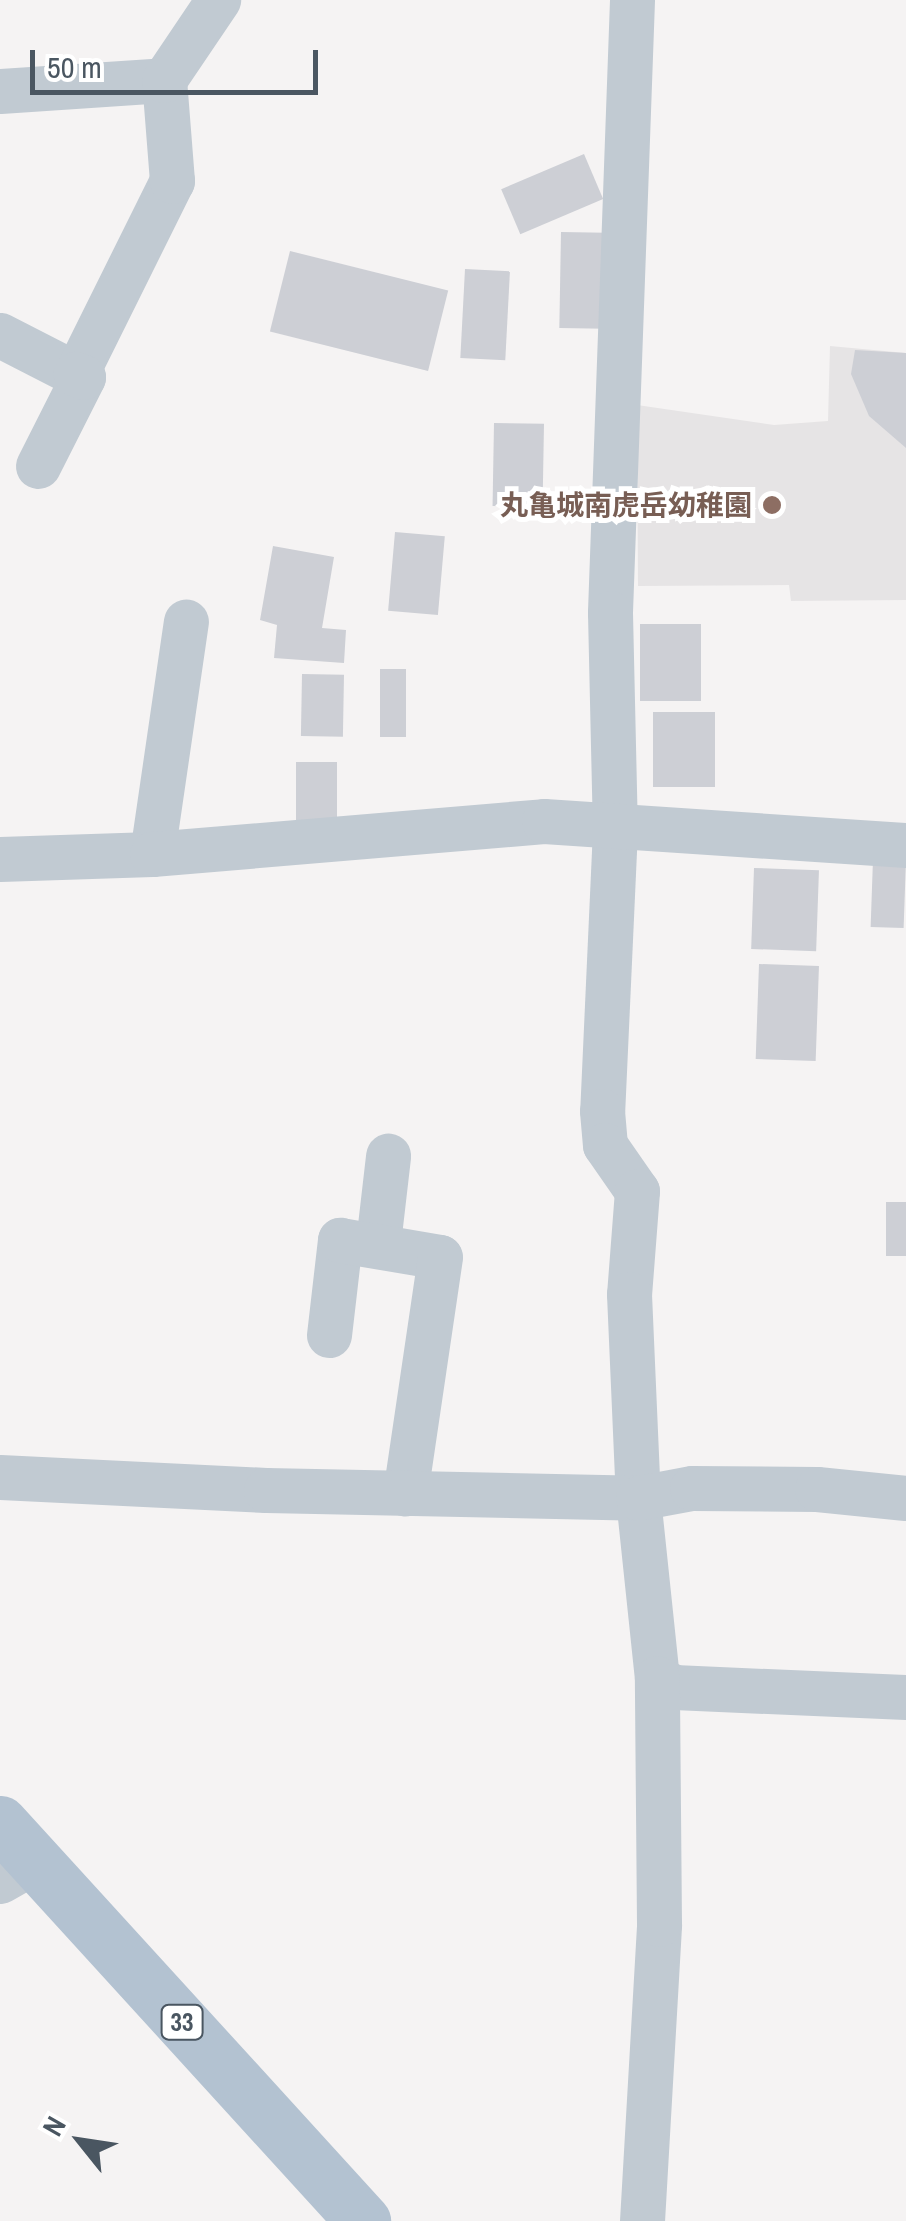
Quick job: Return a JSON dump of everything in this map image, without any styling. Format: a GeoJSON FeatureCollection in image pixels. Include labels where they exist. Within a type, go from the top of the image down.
{"type":"FeatureCollection","features":[{"type":"Feature","properties":{"kind":"main road","name":"33"},"geometry":{"type":"LineString","coordinates":[[12,1855],[364,2221]]}},
{"type":"Feature","properties":{"kind":"street"},"geometry":{"type":"LineString","coordinates":[[76,374],[172,181],[164,80],[218,0]]}},
{"type":"Feature","properties":{"kind":"street"},"geometry":{"type":"LineString","coordinates":[[632,0],[610,613],[615,829],[602,1111],[606,1145],[637,1191],[629,1294],[638,1498],[657,1678],[659,1924],[642,2221]]}},
{"type":"Feature","properties":{"kind":"street"},"geometry":{"type":"LineString","coordinates":[[0,91],[164,80]]}},
{"type":"Feature","properties":{"kind":"street"},"geometry":{"type":"LineString","coordinates":[[0,334],[83,378],[38,466]]}},
{"type":"Feature","properties":{"kind":"street"},"geometry":{"type":"LineString","coordinates":[[152,854],[186,621]]}},
{"type":"Feature","properties":{"kind":"street"},"geometry":{"type":"LineString","coordinates":[[0,859],[152,854],[544,821],[615,829],[906,845]]}},
{"type":"Feature","properties":{"kind":"street"},"geometry":{"type":"LineString","coordinates":[[378,1243],[388,1156]]}},
{"type":"Feature","properties":{"kind":"street"},"geometry":{"type":"LineString","coordinates":[[328,1336],[340,1240],[378,1243],[440,1257],[405,1493]]}},
{"type":"Feature","properties":{"kind":"street"},"geometry":{"type":"LineString","coordinates":[[0,1477],[405,1493],[638,1498],[692,1488],[906,1498]]}},
{"type":"Feature","properties":{"kind":"street"},"geometry":{"type":"LineString","coordinates":[[657,1678],[674,1687],[906,1696]]}},
{"type":"Feature","properties":{"kind":"shaded area","name":"丸亀城南虎岳幼稚園"},"geometry":{"type":"Polygon","coordinates":[[[830,346],[906,353],[906,600],[791,601],[789,585],[638,586],[637,405],[774,425],[828,421],[830,346]]]}},
{"type":"Feature","properties":{"kind":"building"},"geometry":{"type":"Polygon","coordinates":[[[584,154],[603,199],[520,234],[501,189],[584,154]]]}},
{"type":"Feature","properties":{"kind":"building"},"geometry":{"type":"Polygon","coordinates":[[[561,232],[606,233],[604,329],[559,328],[561,232]]]}},
{"type":"Feature","properties":{"kind":"building"},"geometry":{"type":"Polygon","coordinates":[[[290,251],[448,290],[428,371],[270,332],[290,251]]]}},
{"type":"Feature","properties":{"kind":"building"},"geometry":{"type":"Polygon","coordinates":[[[465,269],[510,271],[505,360],[460,358],[465,269]]]}},
{"type":"Feature","properties":{"kind":"building"},"geometry":{"type":"Polygon","coordinates":[[[855,350],[906,353],[906,448],[869,416],[851,374],[855,350]]]}},
{"type":"Feature","properties":{"kind":"building"},"geometry":{"type":"Polygon","coordinates":[[[494,423],[544,424],[543,507],[493,506],[494,423]]]}},
{"type":"Feature","properties":{"kind":"building"},"geometry":{"type":"Polygon","coordinates":[[[395,532],[445,536],[438,615],[388,611],[395,532]]]}},
{"type":"Feature","properties":{"kind":"building"},"geometry":{"type":"Polygon","coordinates":[[[273,546],[334,557],[322,628],[346,630],[344,663],[274,658],[277,625],[260,620],[273,546]]]}},
{"type":"Feature","properties":{"kind":"building"},"geometry":{"type":"Polygon","coordinates":[[[640,624],[701,624],[701,701],[640,701],[640,624]]]}},
{"type":"Feature","properties":{"kind":"building"},"geometry":{"type":"Polygon","coordinates":[[[380,669],[406,669],[406,737],[380,737],[380,669]]]}},
{"type":"Feature","properties":{"kind":"building"},"geometry":{"type":"Polygon","coordinates":[[[302,674],[344,675],[343,737],[301,736],[302,674]]]}},
{"type":"Feature","properties":{"kind":"building"},"geometry":{"type":"Polygon","coordinates":[[[653,712],[715,712],[715,787],[653,787],[653,712]]]}},
{"type":"Feature","properties":{"kind":"building"},"geometry":{"type":"Polygon","coordinates":[[[296,762],[337,762],[337,820],[296,820],[296,762]]]}},
{"type":"Feature","properties":{"kind":"building"},"geometry":{"type":"Polygon","coordinates":[[[873,859],[906,860],[904,928],[871,927],[873,859]]]}},
{"type":"Feature","properties":{"kind":"building"},"geometry":{"type":"Polygon","coordinates":[[[754,868],[819,870],[816,951],[751,949],[754,868]]]}},
{"type":"Feature","properties":{"kind":"building"},"geometry":{"type":"Polygon","coordinates":[[[759,964],[819,966],[816,1061],[756,1059],[759,964]]]}},
{"type":"Feature","properties":{"kind":"building"},"geometry":{"type":"Polygon","coordinates":[[[886,1202],[906,1202],[906,1256],[886,1256],[886,1202]]]}},
{"type":"Feature","properties":{"kind":"place","name":"丸亀城南虎岳幼稚園"},"geometry":{"type":"Point","coordinates":[772,505]}}]}
